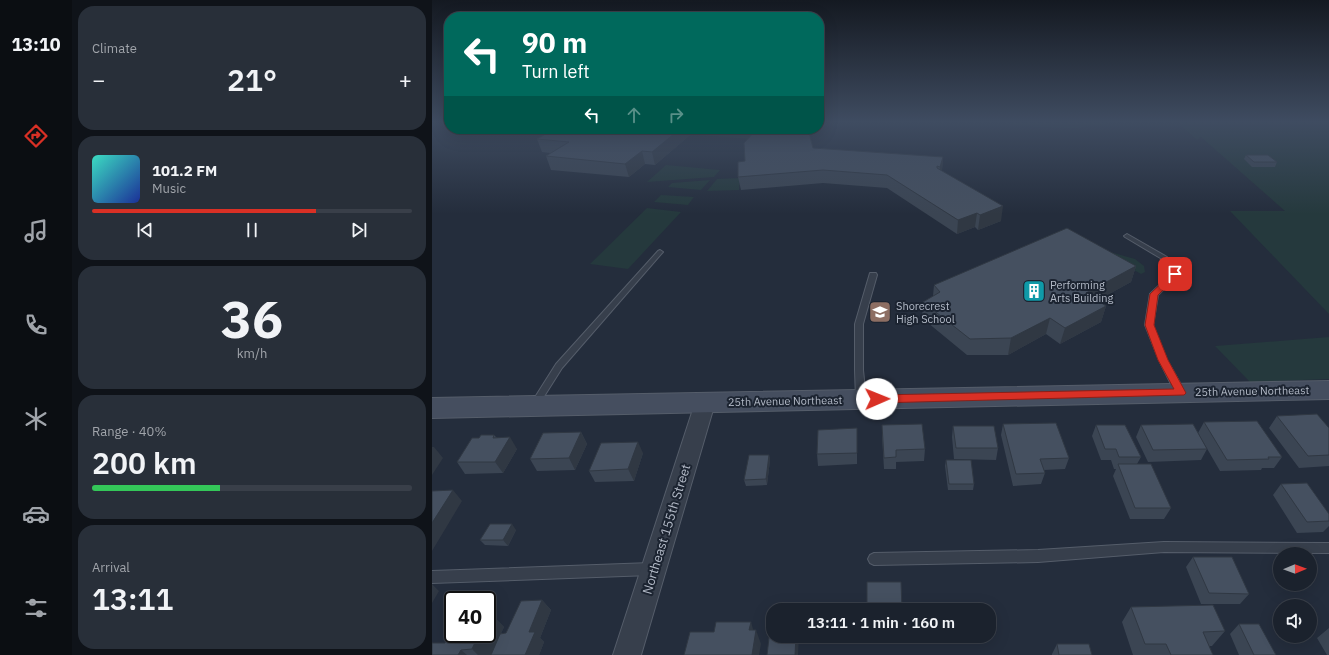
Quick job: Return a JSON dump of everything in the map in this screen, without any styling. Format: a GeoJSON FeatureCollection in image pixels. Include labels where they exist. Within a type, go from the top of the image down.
{"type":"FeatureCollection","features":[{"type":"Feature","properties":{"kind":"street","name":"25th Avenue Northeast"},"geometry":{"type":"LineString","coordinates":[[432,408],[1329,390]]}},
{"type":"Feature","properties":{"kind":"street","name":"Northeast 155th Street"},"geometry":{"type":"LineString","coordinates":[[627,655],[705,403]]}},
{"type":"Feature","properties":{"kind":"lane"},"geometry":{"type":"LineString","coordinates":[[1127,236],[1165,258],[1175,274],[1154,294],[1149,325],[1163,360],[1181,393]]}},
{"type":"Feature","properties":{"kind":"lane"},"geometry":{"type":"LineString","coordinates":[[534,406],[559,366],[660,252]]}},
{"type":"Feature","properties":{"kind":"lane"},"geometry":{"type":"LineString","coordinates":[[861,400],[859,370],[859,324],[873,275]]}},
{"type":"Feature","properties":{"kind":"lane"},"geometry":{"type":"LineString","coordinates":[[874,559],[1038,556],[1164,547],[1329,548]]}},
{"type":"Feature","properties":{"kind":"lane"},"geometry":{"type":"LineString","coordinates":[[432,577],[654,569]]}},
{"type":"Feature","properties":{"kind":"green space"},"geometry":{"type":"Polygon","coordinates":[[[1219,153],[1329,153],[1329,314],[1230,211],[1285,211],[1219,153]]]}},
{"type":"Feature","properties":{"kind":"green space"},"geometry":{"type":"Polygon","coordinates":[[[666,165],[720,170],[714,177],[647,182],[666,165]]]}},
{"type":"Feature","properties":{"kind":"green space"},"geometry":{"type":"Polygon","coordinates":[[[740,178],[739,190],[707,191],[717,179],[740,178]]]}},
{"type":"Feature","properties":{"kind":"green space"},"geometry":{"type":"Polygon","coordinates":[[[710,180],[701,190],[668,187],[672,183],[710,180]]]}},
{"type":"Feature","properties":{"kind":"green space"},"geometry":{"type":"Polygon","coordinates":[[[661,195],[694,197],[688,205],[654,202],[661,195]]]}},
{"type":"Feature","properties":{"kind":"green space"},"geometry":{"type":"Polygon","coordinates":[[[647,208],[681,212],[628,269],[590,264],[647,208]]]}},
{"type":"Feature","properties":{"kind":"green space"},"geometry":{"type":"Polygon","coordinates":[[[1110,252],[1135,259],[1144,266],[1145,272],[1141,274],[1106,254],[1110,252]]]}},
{"type":"Feature","properties":{"kind":"green space"},"geometry":{"type":"Polygon","coordinates":[[[1329,337],[1329,379],[1250,382],[1215,346],[1329,337]]]}},
{"type":"Feature","properties":{"kind":"building"},"geometry":{"type":"Polygon","coordinates":[[[552,153],[640,153],[625,164],[546,156],[552,153]]]}},
{"type":"Feature","properties":{"kind":"building"},"geometry":{"type":"Polygon","coordinates":[[[745,153],[879,153],[943,157],[940,167],[937,166],[937,168],[1003,206],[980,215],[977,213],[958,220],[887,175],[823,170],[738,177],[738,162],[745,161],[745,153]]]}},
{"type":"Feature","properties":{"kind":"building"},"geometry":{"type":"Polygon","coordinates":[[[1246,155],[1268,155],[1277,162],[1254,162],[1246,155]]]}},
{"type":"Feature","properties":{"kind":"building","name":"Performing Arts Building"},"geometry":{"type":"Polygon","coordinates":[[[1067,228],[1136,266],[1086,293],[1106,306],[1065,328],[1050,318],[1011,338],[970,339],[923,302],[940,292],[934,285],[1067,228]]]}},
{"type":"Feature","properties":{"kind":"building"},"geometry":{"type":"Polygon","coordinates":[[[1317,414],[1329,428],[1329,455],[1308,456],[1277,416],[1317,414]]]}},
{"type":"Feature","properties":{"kind":"building"},"geometry":{"type":"Polygon","coordinates":[[[1257,421],[1282,457],[1268,457],[1269,459],[1227,460],[1204,422],[1257,421]]]}},
{"type":"Feature","properties":{"kind":"building"},"geometry":{"type":"Polygon","coordinates":[[[1056,423],[1069,458],[1040,459],[1045,473],[1016,474],[1003,424],[1056,423]]]}},
{"type":"Feature","properties":{"kind":"building"},"geometry":{"type":"Polygon","coordinates":[[[922,424],[925,449],[896,450],[896,457],[884,458],[882,425],[922,424]]]}},
{"type":"Feature","properties":{"kind":"building"},"geometry":{"type":"Polygon","coordinates":[[[1193,424],[1207,449],[1153,450],[1141,425],[1193,424]]]}},
{"type":"Feature","properties":{"kind":"building"},"geometry":{"type":"Polygon","coordinates":[[[1096,425],[1125,425],[1141,457],[1119,457],[1116,449],[1105,449],[1096,425]]]}},
{"type":"Feature","properties":{"kind":"building"},"geometry":{"type":"Polygon","coordinates":[[[953,426],[994,426],[998,448],[956,448],[953,426]]]}},
{"type":"Feature","properties":{"kind":"building"},"geometry":{"type":"Polygon","coordinates":[[[857,428],[857,453],[817,454],[818,430],[857,428]]]}},
{"type":"Feature","properties":{"kind":"building"},"geometry":{"type":"Polygon","coordinates":[[[581,432],[569,458],[530,459],[543,433],[581,432]]]}},
{"type":"Feature","properties":{"kind":"building"},"geometry":{"type":"Polygon","coordinates":[[[481,435],[494,435],[493,438],[510,437],[495,462],[457,462],[472,438],[479,438],[481,435]]]}},
{"type":"Feature","properties":{"kind":"building"},"geometry":{"type":"Polygon","coordinates":[[[638,442],[628,469],[589,471],[601,443],[638,442]]]}},
{"type":"Feature","properties":{"kind":"building"},"geometry":{"type":"Polygon","coordinates":[[[749,455],[769,455],[766,479],[744,480],[749,455]]]}},
{"type":"Feature","properties":{"kind":"building"},"geometry":{"type":"Polygon","coordinates":[[[946,460],[971,460],[974,484],[949,484],[946,460]]]}},
{"type":"Feature","properties":{"kind":"building"},"geometry":{"type":"Polygon","coordinates":[[[1118,464],[1151,464],[1171,508],[1135,508],[1118,464]]]}},
{"type":"Feature","properties":{"kind":"building"},"geometry":{"type":"Polygon","coordinates":[[[1307,483],[1329,514],[1329,521],[1307,522],[1281,484],[1307,483]]]}},
{"type":"Feature","properties":{"kind":"building"},"geometry":{"type":"Polygon","coordinates":[[[453,490],[432,523],[432,491],[453,490]]]}},
{"type":"Feature","properties":{"kind":"building"},"geometry":{"type":"Polygon","coordinates":[[[490,524],[512,524],[503,540],[480,540],[490,524]]]}},
{"type":"Feature","properties":{"kind":"building"},"geometry":{"type":"Polygon","coordinates":[[[1193,557],[1232,557],[1249,594],[1209,593],[1193,557]]]}},
{"type":"Feature","properties":{"kind":"building"},"geometry":{"type":"Polygon","coordinates":[[[867,582],[901,582],[902,603],[867,603],[867,582]]]}},
{"type":"Feature","properties":{"kind":"building"},"geometry":{"type":"Polygon","coordinates":[[[542,600],[529,632],[535,632],[525,655],[491,655],[500,634],[506,633],[521,601],[542,600]]]}},
{"type":"Feature","properties":{"kind":"building"},"geometry":{"type":"Polygon","coordinates":[[[1213,605],[1225,631],[1203,632],[1213,655],[1171,655],[1166,644],[1145,644],[1131,607],[1213,605]]]}},
{"type":"Feature","properties":{"kind":"building"},"geometry":{"type":"Polygon","coordinates":[[[716,622],[751,622],[749,630],[756,630],[752,655],[684,655],[690,632],[714,632],[716,622]]]}},
{"type":"Feature","properties":{"kind":"building"},"geometry":{"type":"Polygon","coordinates":[[[1239,624],[1259,624],[1276,655],[1254,655],[1239,624]]]}},
{"type":"Feature","properties":{"kind":"building"},"geometry":{"type":"Polygon","coordinates":[[[432,643],[475,643],[472,649],[461,650],[458,655],[432,655],[432,643]]]}},
{"type":"Feature","properties":{"kind":"building"},"geometry":{"type":"Polygon","coordinates":[[[768,643],[796,643],[795,655],[767,655],[768,643]]]}},
{"type":"Feature","properties":{"kind":"building"},"geometry":{"type":"Polygon","coordinates":[[[1057,644],[1089,644],[1092,655],[1059,655],[1057,644]]]}},
{"type":"Feature","properties":{"kind":"place","name":"Performing Arts Building"},"geometry":{"type":"Point","coordinates":[1034,291]}},
{"type":"Feature","properties":{"kind":"place","name":"Shorecrest High School"},"geometry":{"type":"Point","coordinates":[880,312]}},
{"type":"Feature","properties":{"kind":"route"},"geometry":{"type":"LineString","coordinates":[[877,399],[1181,393],[1163,360],[1149,325],[1154,294],[1175,274]]}}]}
